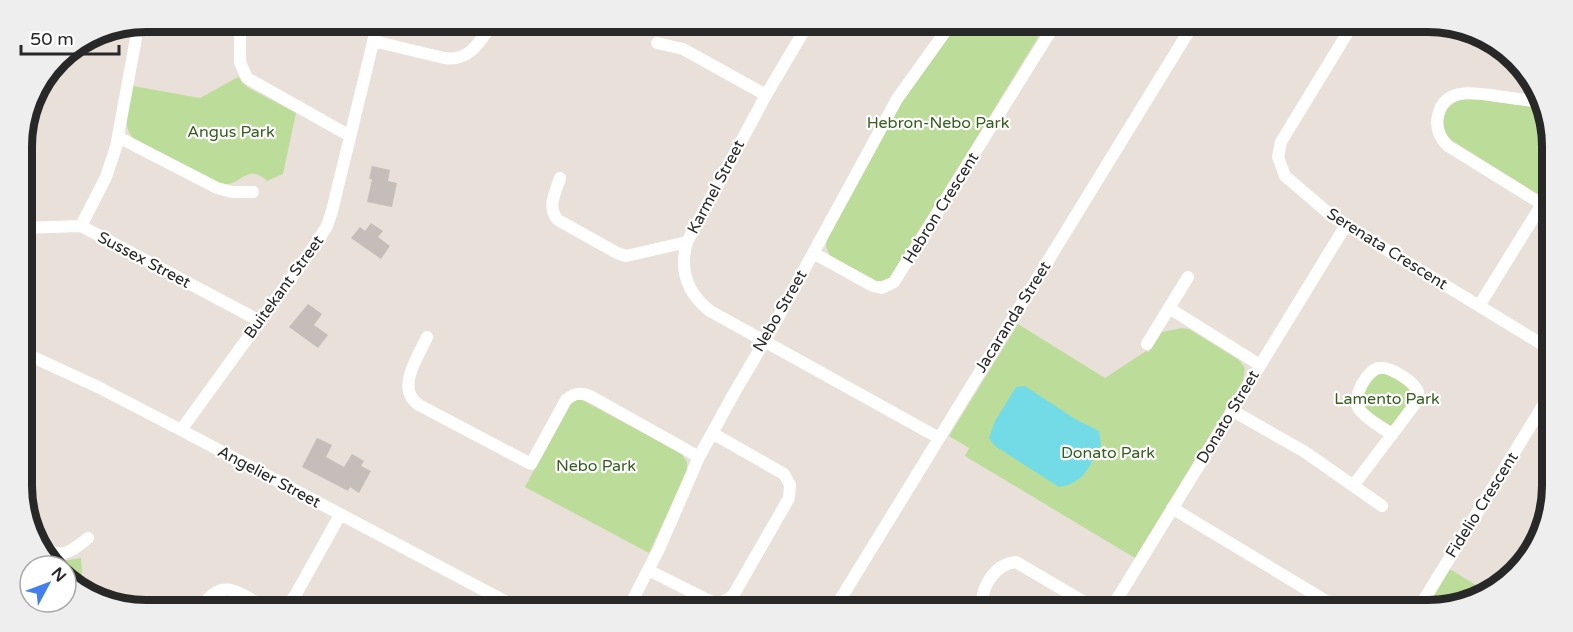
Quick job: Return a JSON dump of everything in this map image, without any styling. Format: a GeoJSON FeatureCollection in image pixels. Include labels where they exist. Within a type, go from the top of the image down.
{"type":"FeatureCollection","features":[{"type":"Feature","properties":{"kind":"street"},"geometry":{"type":"LineString","coordinates":[[81,226],[110,167],[118,137],[137,32]]}},
{"type":"Feature","properties":{"kind":"street"},"geometry":{"type":"LineString","coordinates":[[240,32],[240,62],[247,78],[350,136]]}},
{"type":"Feature","properties":{"kind":"street","name":"Buitekant Street"},"geometry":{"type":"LineString","coordinates":[[181,430],[327,226],[375,32]]}},
{"type":"Feature","properties":{"kind":"street"},"geometry":{"type":"LineString","coordinates":[[373,41],[456,59],[471,52],[487,32]]}},
{"type":"Feature","properties":{"kind":"street","name":"Karmel Street"},"geometry":{"type":"LineString","coordinates":[[803,32],[766,95],[687,242],[684,251],[684,272],[687,282],[696,298],[710,311],[939,438]]}},
{"type":"Feature","properties":{"kind":"street","name":"Nebo Street"},"geometry":{"type":"LineString","coordinates":[[633,600],[712,433],[897,99],[945,32]]}},
{"type":"Feature","properties":{"kind":"street","name":"Hebron Crescent"},"geometry":{"type":"LineString","coordinates":[[813,253],[873,286],[882,288],[894,282],[1049,32]]}},
{"type":"Feature","properties":{"kind":"street","name":"Jacaranda Street"},"geometry":{"type":"LineString","coordinates":[[841,600],[1188,32]]}},
{"type":"Feature","properties":{"kind":"street","name":"Serenata Crescent"},"geometry":{"type":"LineString","coordinates":[[1344,32],[1281,142],[1278,157],[1281,170],[1289,181],[1333,217],[1542,344]]}},
{"type":"Feature","properties":{"kind":"street"},"geometry":{"type":"LineString","coordinates":[[657,43],[683,49],[766,95]]}},
{"type":"Feature","properties":{"kind":"street"},"geometry":{"type":"LineString","coordinates":[[1533,101],[1462,92],[1447,100],[1440,110],[1437,122],[1440,136],[1448,146],[1542,204]]}},
{"type":"Feature","properties":{"kind":"street"},"geometry":{"type":"LineString","coordinates":[[118,137],[217,188],[232,192],[253,192]]}},
{"type":"Feature","properties":{"kind":"street"},"geometry":{"type":"LineString","coordinates":[[560,178],[551,206],[554,216],[617,254],[635,255],[687,242]]}},
{"type":"Feature","properties":{"kind":"street"},"geometry":{"type":"LineString","coordinates":[[1479,306],[1542,212]]}},
{"type":"Feature","properties":{"kind":"street","name":"Donato Street"},"geometry":{"type":"LineString","coordinates":[[1116,600],[1346,225]]}},
{"type":"Feature","properties":{"kind":"street","name":"Sussex Street"},"geometry":{"type":"LineString","coordinates":[[32,228],[81,226],[260,321]]}},
{"type":"Feature","properties":{"kind":"street"},"geometry":{"type":"LineString","coordinates":[[1148,344],[1188,277]]}},
{"type":"Feature","properties":{"kind":"street"},"geometry":{"type":"LineString","coordinates":[[1169,308],[1260,365]]}},
{"type":"Feature","properties":{"kind":"street"},"geometry":{"type":"LineString","coordinates":[[428,337],[407,384],[411,399],[531,464],[566,400],[580,393],[590,396],[699,457]]}},
{"type":"Feature","properties":{"kind":"street","name":"Angelier Street"},"geometry":{"type":"LineString","coordinates":[[32,357],[98,387],[503,600]]}},
{"type":"Feature","properties":{"kind":"street"},"geometry":{"type":"LineString","coordinates":[[1353,486],[1417,404],[1418,391],[1414,385],[1387,368],[1378,368],[1370,374],[1357,393],[1356,403],[1362,412],[1392,435]]}},
{"type":"Feature","properties":{"kind":"street","name":"Fidelio Crescent"},"geometry":{"type":"LineString","coordinates":[[1424,600],[1542,407]]}},
{"type":"Feature","properties":{"kind":"street"},"geometry":{"type":"LineString","coordinates":[[1233,411],[1305,452],[1382,506]]}},
{"type":"Feature","properties":{"kind":"street"},"geometry":{"type":"LineString","coordinates":[[712,433],[784,474],[790,485],[789,498],[734,594],[726,600]]}},
{"type":"Feature","properties":{"kind":"street"},"geometry":{"type":"LineString","coordinates":[[1172,508],[1324,600]]}},
{"type":"Feature","properties":{"kind":"street"},"geometry":{"type":"LineString","coordinates":[[291,600],[340,515]]}},
{"type":"Feature","properties":{"kind":"street"},"geometry":{"type":"LineString","coordinates":[[53,553],[64,554],[72,551],[88,538]]}},
{"type":"Feature","properties":{"kind":"street"},"geometry":{"type":"LineString","coordinates":[[983,600],[983,593],[989,580],[1004,565],[1016,562],[1081,600]]}},
{"type":"Feature","properties":{"kind":"street"},"geometry":{"type":"LineString","coordinates":[[648,570],[708,600]]}},
{"type":"Feature","properties":{"kind":"street"},"geometry":{"type":"LineString","coordinates":[[207,600],[213,593],[225,589],[235,591],[252,600]]}},
{"type":"Feature","properties":{"kind":"green space","name":"Hebron-Nebo Park"},"geometry":{"type":"Polygon","coordinates":[[[951,32],[1040,32],[897,268],[890,278],[877,282],[830,256],[826,247],[827,239],[901,103],[951,32]]]}},
{"type":"Feature","properties":{"kind":"green space","name":"Angus Park"},"geometry":{"type":"Polygon","coordinates":[[[238,77],[247,87],[296,113],[283,174],[267,181],[260,176],[248,174],[232,183],[219,184],[134,139],[127,128],[128,107],[133,86],[200,98],[238,77]]]}},
{"type":"Feature","properties":{"kind":"green space"},"geometry":{"type":"Polygon","coordinates":[[[1471,98],[1535,107],[1541,130],[1542,197],[1448,138],[1444,123],[1446,110],[1463,99],[1471,98]]]}},
{"type":"Feature","properties":{"kind":"green space","name":"Donato Park"},"geometry":{"type":"Polygon","coordinates":[[[1018,324],[1105,378],[1146,351],[1149,352],[1162,332],[1182,328],[1189,329],[1239,360],[1245,368],[1243,381],[1135,558],[965,456],[969,448],[949,436],[1018,324]]]}},
{"type":"Feature","properties":{"kind":"green space","name":"Lamento Park"},"geometry":{"type":"Polygon","coordinates":[[[1384,372],[1411,388],[1415,394],[1393,425],[1364,409],[1361,395],[1373,376],[1384,372]]]}},
{"type":"Feature","properties":{"kind":"green space","name":"Nebo Park"},"geometry":{"type":"Polygon","coordinates":[[[580,399],[681,453],[687,462],[687,471],[649,553],[525,487],[569,405],[580,399]]]}},
{"type":"Feature","properties":{"kind":"green space"},"geometry":{"type":"Polygon","coordinates":[[[78,558],[81,558],[82,581],[78,578],[78,558]]]}},
{"type":"Feature","properties":{"kind":"green space"},"geometry":{"type":"Polygon","coordinates":[[[1450,569],[1480,588],[1457,597],[1432,600],[1450,569]]]}},
{"type":"Feature","properties":{"kind":"water"},"geometry":{"type":"Polygon","coordinates":[[[1025,386],[1075,419],[1099,431],[1101,445],[1085,472],[1075,482],[1059,487],[995,446],[989,438],[995,421],[1016,387],[1025,386]]]}},
{"type":"Feature","properties":{"kind":"building"},"geometry":{"type":"Polygon","coordinates":[[[372,166],[390,170],[388,181],[397,183],[392,207],[367,202],[372,166]]]}},
{"type":"Feature","properties":{"kind":"building"},"geometry":{"type":"Polygon","coordinates":[[[371,223],[383,231],[378,237],[390,246],[381,259],[351,238],[360,227],[365,231],[371,223]]]}},
{"type":"Feature","properties":{"kind":"building"},"geometry":{"type":"Polygon","coordinates":[[[308,304],[322,314],[314,325],[328,335],[318,348],[289,327],[308,304]]]}},
{"type":"Feature","properties":{"kind":"building"},"geometry":{"type":"Polygon","coordinates":[[[317,438],[332,445],[326,457],[344,467],[352,454],[364,461],[361,466],[371,471],[359,493],[350,487],[348,491],[302,467],[317,438]]]}}]}
